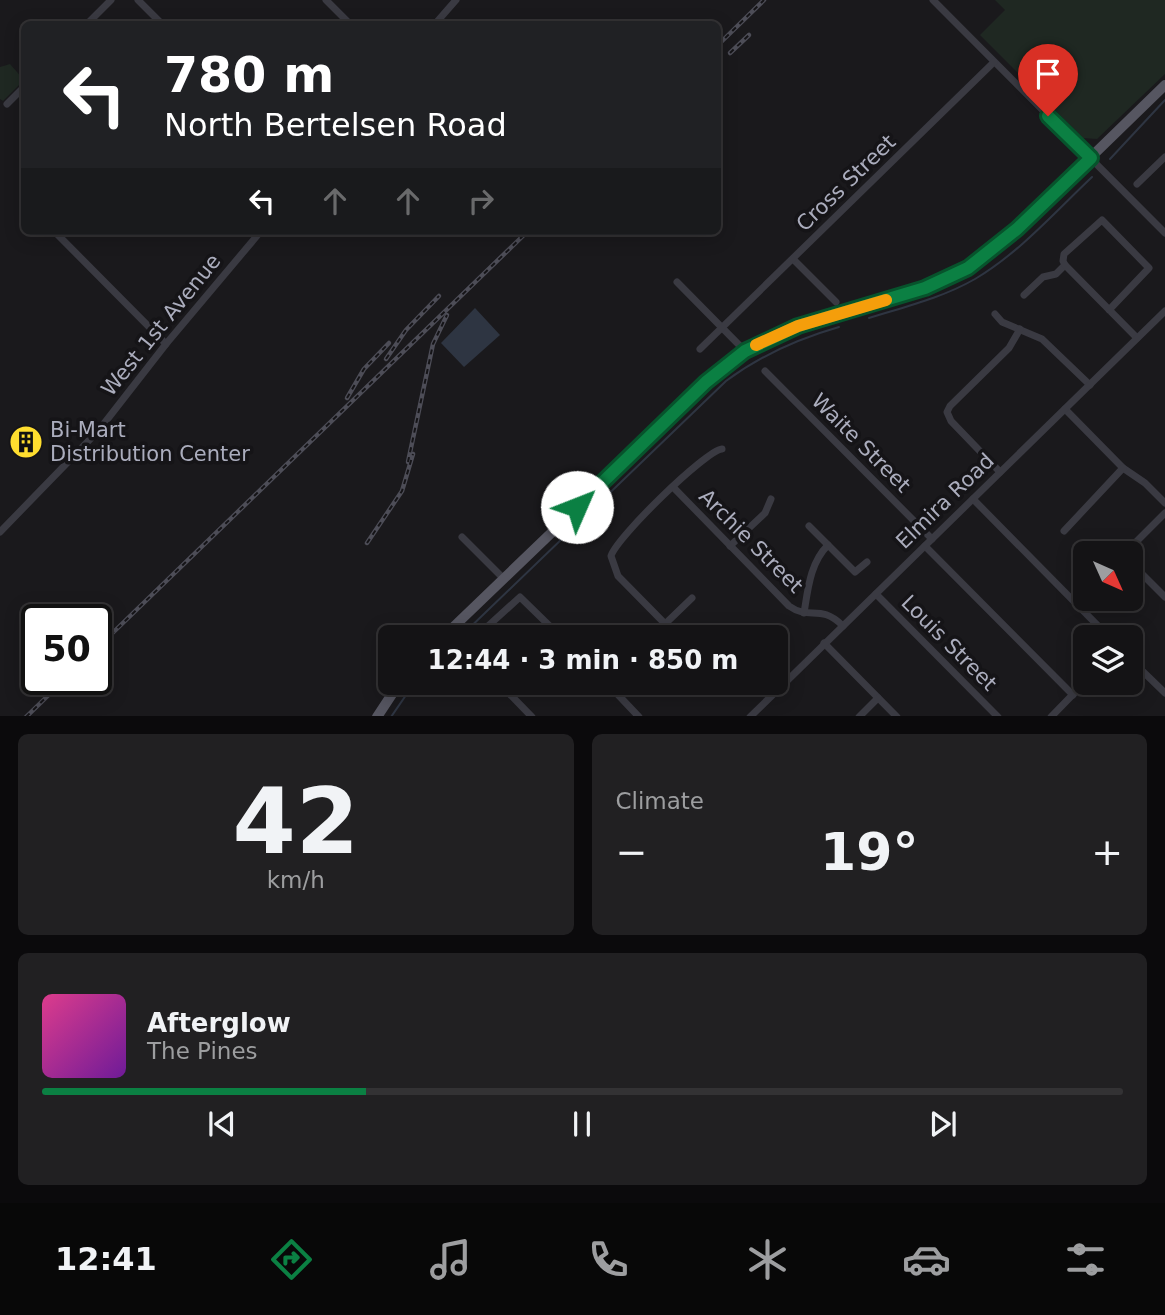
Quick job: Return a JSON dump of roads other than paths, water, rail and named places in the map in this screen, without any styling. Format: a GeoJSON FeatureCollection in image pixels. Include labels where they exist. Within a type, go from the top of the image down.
{"type":"FeatureCollection","features":[{"type":"Feature","properties":{"kind":"main road"},"geometry":{"type":"LineString","coordinates":[[456,625],[706,382],[745,351],[798,326],[925,288],[968,268],[1017,229],[1165,85]]}},
{"type":"Feature","properties":{"kind":"main road"},"geometry":{"type":"LineString","coordinates":[[377,716],[391,695]]}},
{"type":"Feature","properties":{"kind":"street"},"geometry":{"type":"LineString","coordinates":[[90,21],[111,0]]}},
{"type":"Feature","properties":{"kind":"street"},"geometry":{"type":"LineString","coordinates":[[138,0],[159,21]]}},
{"type":"Feature","properties":{"kind":"street"},"geometry":{"type":"LineString","coordinates":[[326,0],[347,21]]}},
{"type":"Feature","properties":{"kind":"street"},"geometry":{"type":"LineString","coordinates":[[438,21],[456,0]]}},
{"type":"Feature","properties":{"kind":"street"},"geometry":{"type":"LineString","coordinates":[[933,0],[1165,233]]}},
{"type":"Feature","properties":{"kind":"street","name":"Cross Street"},"geometry":{"type":"LineString","coordinates":[[700,349],[994,62]]}},
{"type":"Feature","properties":{"kind":"street"},"geometry":{"type":"LineString","coordinates":[[7,104],[21,90]]}},
{"type":"Feature","properties":{"kind":"street"},"geometry":{"type":"LineString","coordinates":[[1137,184],[1165,157]]}},
{"type":"Feature","properties":{"kind":"street"},"geometry":{"type":"LineString","coordinates":[[1109,310],[1149,269],[1107,222],[1097,222],[1064,254],[1065,265],[1109,310],[1137,338]]}},
{"type":"Feature","properties":{"kind":"street"},"geometry":{"type":"LineString","coordinates":[[58,235],[166,344]]}},
{"type":"Feature","properties":{"kind":"street","name":"West 1st Avenue"},"geometry":{"type":"LineString","coordinates":[[0,532],[90,441],[166,344],[258,235]]}},
{"type":"Feature","properties":{"kind":"street"},"geometry":{"type":"LineString","coordinates":[[793,260],[836,302]]}},
{"type":"Feature","properties":{"kind":"street"},"geometry":{"type":"LineString","coordinates":[[1024,295],[1043,277],[1056,274],[1065,265]]}},
{"type":"Feature","properties":{"kind":"street"},"geometry":{"type":"LineString","coordinates":[[677,282],[745,351]]}},
{"type":"Feature","properties":{"kind":"street","name":"Elmira Road"},"geometry":{"type":"LineString","coordinates":[[750,716],[1165,311]]}},
{"type":"Feature","properties":{"kind":"street"},"geometry":{"type":"LineString","coordinates":[[995,314],[1002,322],[1044,340],[1090,385]]}},
{"type":"Feature","properties":{"kind":"street"},"geometry":{"type":"LineString","coordinates":[[1000,472],[951,421],[947,412],[1009,348],[1020,329]]}},
{"type":"Feature","properties":{"kind":"street","name":"Waite Street"},"geometry":{"type":"LineString","coordinates":[[765,371],[932,539]]}},
{"type":"Feature","properties":{"kind":"street"},"geometry":{"type":"LineString","coordinates":[[1065,409],[1123,467],[1145,483],[1165,503]]}},
{"type":"Feature","properties":{"kind":"street"},"geometry":{"type":"LineString","coordinates":[[692,598],[665,624],[618,576],[611,556],[618,543],[710,453],[722,449]]}},
{"type":"Feature","properties":{"kind":"street"},"geometry":{"type":"LineString","coordinates":[[1064,531],[1123,467]]}},
{"type":"Feature","properties":{"kind":"street","name":"Archie Street"},"geometry":{"type":"LineString","coordinates":[[674,488],[789,606],[804,613],[823,612],[843,625]]}},
{"type":"Feature","properties":{"kind":"street"},"geometry":{"type":"LineString","coordinates":[[730,546],[765,513],[771,499]]}},
{"type":"Feature","properties":{"kind":"street"},"geometry":{"type":"LineString","coordinates":[[973,499],[1073,600]]}},
{"type":"Feature","properties":{"kind":"street"},"geometry":{"type":"LineString","coordinates":[[1137,541],[1165,513]]}},
{"type":"Feature","properties":{"kind":"street"},"geometry":{"type":"LineString","coordinates":[[809,526],[855,572],[867,562]]}},
{"type":"Feature","properties":{"kind":"street"},"geometry":{"type":"LineString","coordinates":[[462,537],[504,579]]}},
{"type":"Feature","properties":{"kind":"street"},"geometry":{"type":"LineString","coordinates":[[804,613],[811,574],[820,553],[828,545]]}},
{"type":"Feature","properties":{"kind":"street"},"geometry":{"type":"LineString","coordinates":[[925,546],[1073,695],[1051,716]]}},
{"type":"Feature","properties":{"kind":"street"},"geometry":{"type":"LineString","coordinates":[[1143,575],[1165,597]]}},
{"type":"Feature","properties":{"kind":"street","name":"Louis Street"},"geometry":{"type":"LineString","coordinates":[[876,594],[998,716]]}},
{"type":"Feature","properties":{"kind":"street"},"geometry":{"type":"LineString","coordinates":[[490,625],[520,597],[549,625]]}},
{"type":"Feature","properties":{"kind":"street"},"geometry":{"type":"LineString","coordinates":[[1084,611],[1097,625]]}},
{"type":"Feature","properties":{"kind":"street"},"geometry":{"type":"LineString","coordinates":[[824,643],[897,716]]}},
{"type":"Feature","properties":{"kind":"street"},"geometry":{"type":"LineString","coordinates":[[1143,672],[1165,693]]}},
{"type":"Feature","properties":{"kind":"street"},"geometry":{"type":"LineString","coordinates":[[511,695],[532,716]]}},
{"type":"Feature","properties":{"kind":"street"},"geometry":{"type":"LineString","coordinates":[[619,695],[639,716]]}},
{"type":"Feature","properties":{"kind":"street"},"geometry":{"type":"LineString","coordinates":[[859,716],[878,698]]}},
{"type":"Feature","properties":{"kind":"water"},"geometry":{"type":"Polygon","coordinates":[[[475,308],[500,335],[464,367],[441,343],[475,308]]]}},
{"type":"Feature","properties":{"kind":"waterway"},"geometry":{"type":"LineString","coordinates":[[1110,159],[1165,100]]}},
{"type":"Feature","properties":{"kind":"waterway"},"geometry":{"type":"LineString","coordinates":[[869,318],[936,297],[991,269],[1022,245],[1092,177]]}},
{"type":"Feature","properties":{"kind":"waterway"},"geometry":{"type":"LineString","coordinates":[[472,625],[726,381],[780,349],[839,327]]}},
{"type":"Feature","properties":{"kind":"waterway"},"geometry":{"type":"LineString","coordinates":[[392,716],[406,695]]}},
{"type":"Feature","properties":{"kind":"railway"},"geometry":{"type":"LineString","coordinates":[[721,42],[764,0]]}},
{"type":"Feature","properties":{"kind":"railway"},"geometry":{"type":"LineString","coordinates":[[730,53],[749,35]]}},
{"type":"Feature","properties":{"kind":"railway"},"geometry":{"type":"LineString","coordinates":[[112,634],[524,235]]}},
{"type":"Feature","properties":{"kind":"railway"},"geometry":{"type":"LineString","coordinates":[[386,359],[406,330],[439,296]]}},
{"type":"Feature","properties":{"kind":"railway"},"geometry":{"type":"LineString","coordinates":[[408,462],[433,344],[447,315]]}},
{"type":"Feature","properties":{"kind":"railway"},"geometry":{"type":"LineString","coordinates":[[347,398],[364,369],[389,343]]}},
{"type":"Feature","properties":{"kind":"railway"},"geometry":{"type":"LineString","coordinates":[[367,543],[402,491],[413,454]]}},
{"type":"Feature","properties":{"kind":"railway"},"geometry":{"type":"LineString","coordinates":[[27,716],[49,695]]}},
{"type":"Feature","properties":{"kind":"place","name":"Bi-Mart Distribution Center"},"geometry":{"type":"Point","coordinates":[26,442]}}]}
